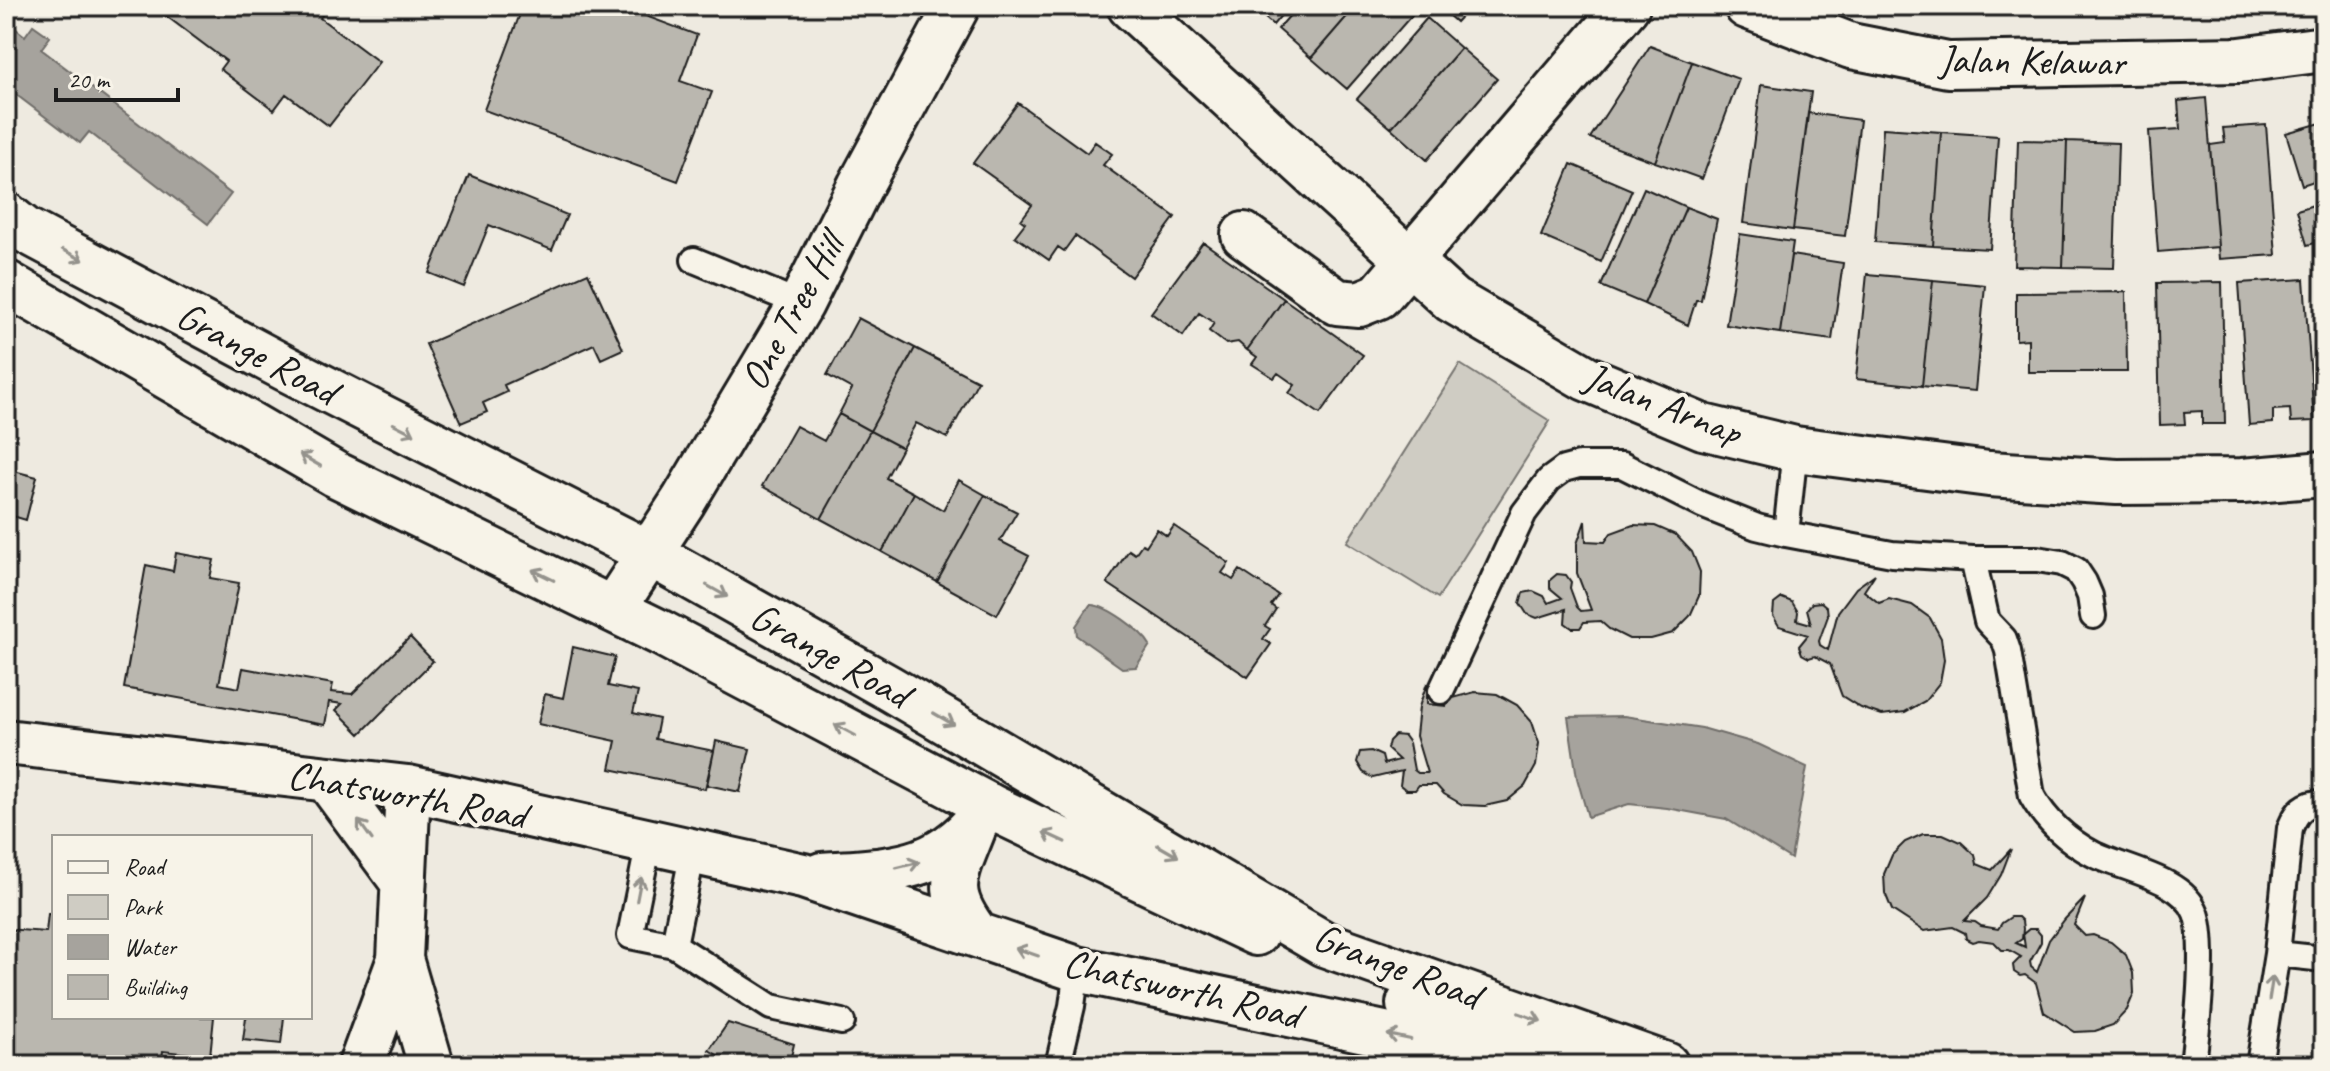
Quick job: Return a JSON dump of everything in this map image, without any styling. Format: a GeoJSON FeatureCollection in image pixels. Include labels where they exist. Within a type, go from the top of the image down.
{"type":"FeatureCollection","features":[{"type":"Feature","properties":{"kind":"street","name":"One Tree Hill"},"geometry":{"type":"LineString","coordinates":[[613,609],[801,304],[957,6]]}},
{"type":"Feature","properties":{"kind":"street","name":"Jalan Arnap"},"geometry":{"type":"LineString","coordinates":[[1130,6],[1452,300],[1586,378],[1703,427],[1795,449],[1989,474],[2117,482],[2242,481],[2324,474]]}},
{"type":"Feature","properties":{"kind":"street"},"geometry":{"type":"LineString","coordinates":[[1244,235],[1337,302],[1359,304],[1379,296],[1627,6]]}},
{"type":"Feature","properties":{"kind":"street","name":"Jalan Kelawar"},"geometry":{"type":"LineString","coordinates":[[1747,6],[1851,46],[1948,65],[2240,60],[2324,49]]}},
{"type":"Feature","properties":{"kind":"street","name":"Grange Road"},"geometry":{"type":"LineString","coordinates":[[6,215],[25,230],[271,361],[649,553],[889,688],[1324,944],[1666,1065]]}},
{"type":"Feature","properties":{"kind":"street","name":"Grange Road"},"geometry":{"type":"LineString","coordinates":[[6,283],[335,474],[613,609],[982,816],[1371,988],[1559,1065]]}},
{"type":"Feature","properties":{"kind":"street","name":"Chatsworth Road"},"geometry":{"type":"LineString","coordinates":[[6,742],[408,788],[803,876],[1077,969],[1530,1065]]}},
{"type":"Feature","properties":{"kind":"street"},"geometry":{"type":"LineString","coordinates":[[327,779],[403,882]]}},
{"type":"Feature","properties":{"kind":"street"},"geometry":{"type":"LineString","coordinates":[[361,1065],[400,959],[408,788]]}},
{"type":"Feature","properties":{"kind":"street"},"geometry":{"type":"LineString","coordinates":[[977,935],[960,913],[954,895],[954,881],[982,816]]}},
{"type":"Feature","properties":{"kind":"street","name":"Chatsworth Road"},"geometry":{"type":"LineString","coordinates":[[803,876],[909,866],[941,855],[982,816]]}},
{"type":"Feature","properties":{"kind":"street"},"geometry":{"type":"LineString","coordinates":[[400,959],[431,1065]]}},
{"type":"Feature","properties":{"kind":"lane"},"geometry":{"type":"LineString","coordinates":[[694,260],[801,304]]}},
{"type":"Feature","properties":{"kind":"lane"},"geometry":{"type":"LineString","coordinates":[[1786,534],[1795,449]]}},
{"type":"Feature","properties":{"kind":"lane"},"geometry":{"type":"LineString","coordinates":[[1441,691],[1524,513],[1535,496],[1564,469],[1594,463],[1622,465],[1702,505],[1757,527],[1786,534],[1892,554],[2037,559],[2062,563],[2076,570],[2084,582],[2093,616]]}},
{"type":"Feature","properties":{"kind":"lane"},"geometry":{"type":"LineString","coordinates":[[1973,559],[1987,621],[2004,639],[2008,651],[2032,796],[2042,813],[2063,835],[2093,854],[2160,881],[2183,895],[2195,910],[2200,954],[2193,1065]]}},
{"type":"Feature","properties":{"kind":"lane"},"geometry":{"type":"LineString","coordinates":[[2259,1065],[2277,954],[2290,828],[2297,813],[2312,802],[2324,803]]}},
{"type":"Feature","properties":{"kind":"lane"},"geometry":{"type":"LineString","coordinates":[[649,842],[630,936],[674,945],[771,1007],[842,1022]]}},
{"type":"Feature","properties":{"kind":"lane"},"geometry":{"type":"LineString","coordinates":[[674,945],[693,851]]}},
{"type":"Feature","properties":{"kind":"lane"},"geometry":{"type":"LineString","coordinates":[[2277,954],[2324,959]]}},
{"type":"Feature","properties":{"kind":"lane"},"geometry":{"type":"LineString","coordinates":[[1058,1065],[1077,969]]}},
{"type":"Feature","properties":{"kind":"green space"},"geometry":{"type":"Polygon","coordinates":[[[1460,364],[1550,421],[1438,598],[1347,542],[1460,364]]]}},
{"type":"Feature","properties":{"kind":"water"},"geometry":{"type":"Polygon","coordinates":[[[6,21],[25,36],[33,25],[50,37],[41,49],[231,194],[208,224],[89,132],[80,143],[6,87],[6,21]]]}},
{"type":"Feature","properties":{"kind":"water"},"geometry":{"type":"Polygon","coordinates":[[[1090,605],[1114,614],[1146,639],[1150,645],[1136,667],[1122,668],[1077,636],[1076,626],[1090,605]]]}},
{"type":"Feature","properties":{"kind":"water"},"geometry":{"type":"Polygon","coordinates":[[[1624,716],[1702,728],[1758,744],[1807,767],[1791,859],[1726,819],[1629,804],[1588,817],[1577,778],[1568,717],[1624,716]]]}},
{"type":"Feature","properties":{"kind":"building"},"geometry":{"type":"Polygon","coordinates":[[[166,6],[329,6],[320,18],[379,62],[329,126],[286,94],[274,110],[220,69],[226,61],[161,12],[166,6]]]}},
{"type":"Feature","properties":{"kind":"building"},"geometry":{"type":"Polygon","coordinates":[[[523,6],[619,6],[697,35],[680,81],[712,92],[678,181],[484,110],[523,6]]]}},
{"type":"Feature","properties":{"kind":"building"},"geometry":{"type":"Polygon","coordinates":[[[1252,6],[1289,6],[1273,25],[1252,6]]]}},
{"type":"Feature","properties":{"kind":"building"},"geometry":{"type":"Polygon","coordinates":[[[1298,6],[1356,6],[1311,58],[1278,29],[1298,6]]]}},
{"type":"Feature","properties":{"kind":"building"},"geometry":{"type":"Polygon","coordinates":[[[1356,6],[1418,8],[1347,89],[1311,58],[1356,6]]]}},
{"type":"Feature","properties":{"kind":"building"},"geometry":{"type":"Polygon","coordinates":[[[1438,6],[1471,6],[1456,22],[1438,6]]]}},
{"type":"Feature","properties":{"kind":"building"},"geometry":{"type":"Polygon","coordinates":[[[1427,18],[1461,48],[1391,128],[1357,99],[1427,18]]]}},
{"type":"Feature","properties":{"kind":"building"},"geometry":{"type":"Polygon","coordinates":[[[1650,46],[1692,62],[1655,162],[1590,138],[1650,46]]]}},
{"type":"Feature","properties":{"kind":"building"},"geometry":{"type":"Polygon","coordinates":[[[1461,48],[1497,79],[1427,160],[1391,128],[1461,48]]]}},
{"type":"Feature","properties":{"kind":"building"},"geometry":{"type":"Polygon","coordinates":[[[1692,62],[1739,79],[1702,179],[1655,162],[1692,62]]]}},
{"type":"Feature","properties":{"kind":"building"},"geometry":{"type":"Polygon","coordinates":[[[1761,85],[1811,92],[1793,230],[1743,223],[1761,85]]]}},
{"type":"Feature","properties":{"kind":"building"},"geometry":{"type":"Polygon","coordinates":[[[2206,98],[2218,247],[2158,252],[2149,131],[2180,129],[2178,101],[2206,98]]]}},
{"type":"Feature","properties":{"kind":"building"},"geometry":{"type":"Polygon","coordinates":[[[1018,103],[1087,153],[1095,142],[1112,154],[1103,165],[1175,217],[1131,277],[1075,236],[1064,251],[1058,247],[1049,260],[1015,236],[1025,223],[1021,220],[1032,205],[973,163],[1018,103]]]}},
{"type":"Feature","properties":{"kind":"building"},"geometry":{"type":"Polygon","coordinates":[[[1808,113],[1860,120],[1845,236],[1793,230],[1808,113]]]}},
{"type":"Feature","properties":{"kind":"building"},"geometry":{"type":"Polygon","coordinates":[[[2324,122],[2324,241],[2307,245],[2297,210],[2320,203],[2314,181],[2302,185],[2286,133],[2324,122]]]}},
{"type":"Feature","properties":{"kind":"building"},"geometry":{"type":"Polygon","coordinates":[[[2266,125],[2276,255],[2219,259],[2210,145],[2225,143],[2223,128],[2266,125]]]}},
{"type":"Feature","properties":{"kind":"building"},"geometry":{"type":"Polygon","coordinates":[[[1883,128],[1941,132],[1933,246],[1875,242],[1883,128]]]}},
{"type":"Feature","properties":{"kind":"building"},"geometry":{"type":"Polygon","coordinates":[[[1941,132],[1998,136],[1990,249],[1933,246],[1941,132]]]}},
{"type":"Feature","properties":{"kind":"building"},"geometry":{"type":"Polygon","coordinates":[[[2018,140],[2067,141],[2063,267],[2014,266],[2018,140]]]}},
{"type":"Feature","properties":{"kind":"building"},"geometry":{"type":"Polygon","coordinates":[[[2067,141],[2118,143],[2114,268],[2063,267],[2067,141]]]}},
{"type":"Feature","properties":{"kind":"building"},"geometry":{"type":"Polygon","coordinates":[[[1571,164],[1632,190],[1601,262],[1541,236],[1571,164]]]}},
{"type":"Feature","properties":{"kind":"building"},"geometry":{"type":"Polygon","coordinates":[[[469,175],[567,215],[552,250],[489,225],[464,287],[429,273],[469,175]]]}},
{"type":"Feature","properties":{"kind":"building"},"geometry":{"type":"Polygon","coordinates":[[[1644,188],[1686,207],[1644,304],[1601,286],[1644,188]]]}},
{"type":"Feature","properties":{"kind":"building"},"geometry":{"type":"Polygon","coordinates":[[[1686,207],[1717,219],[1701,300],[1696,300],[1688,325],[1644,304],[1686,207]]]}},
{"type":"Feature","properties":{"kind":"building"},"geometry":{"type":"Polygon","coordinates":[[[1740,234],[1793,242],[1780,333],[1726,325],[1740,234]]]}},
{"type":"Feature","properties":{"kind":"building"},"geometry":{"type":"Polygon","coordinates":[[[1203,242],[1284,299],[1247,350],[1238,342],[1226,344],[1209,331],[1214,323],[1199,313],[1183,336],[1151,313],[1203,242]]]}},
{"type":"Feature","properties":{"kind":"building"},"geometry":{"type":"Polygon","coordinates":[[[1791,255],[1843,263],[1832,340],[1780,333],[1791,255]]]}},
{"type":"Feature","properties":{"kind":"building"},"geometry":{"type":"Polygon","coordinates":[[[588,273],[623,349],[601,359],[594,344],[504,385],[507,392],[483,403],[487,412],[461,423],[426,344],[588,273]]]}},
{"type":"Feature","properties":{"kind":"building"},"geometry":{"type":"Polygon","coordinates":[[[1867,274],[1933,280],[1922,386],[1856,379],[1867,274]]]}},
{"type":"Feature","properties":{"kind":"building"},"geometry":{"type":"Polygon","coordinates":[[[2304,279],[2314,421],[2291,422],[2290,409],[2273,410],[2273,423],[2249,425],[2239,283],[2304,279]]]}},
{"type":"Feature","properties":{"kind":"building"},"geometry":{"type":"Polygon","coordinates":[[[1933,280],[1985,285],[1975,391],[1922,386],[1933,280]]]}},
{"type":"Feature","properties":{"kind":"building"},"geometry":{"type":"Polygon","coordinates":[[[2222,282],[2225,424],[2202,424],[2202,411],[2184,412],[2185,424],[2160,425],[2157,283],[2222,282]]]}},
{"type":"Feature","properties":{"kind":"building"},"geometry":{"type":"Polygon","coordinates":[[[2126,292],[2127,372],[2028,372],[2028,339],[2016,340],[2016,293],[2126,292]]]}},
{"type":"Feature","properties":{"kind":"building"},"geometry":{"type":"Polygon","coordinates":[[[1284,299],[1363,355],[1320,414],[1289,393],[1295,385],[1278,373],[1274,378],[1252,364],[1257,357],[1247,350],[1284,299]]]}},
{"type":"Feature","properties":{"kind":"building"},"geometry":{"type":"Polygon","coordinates":[[[858,318],[915,348],[870,431],[839,414],[852,389],[827,375],[858,318]]]}},
{"type":"Feature","properties":{"kind":"building"},"geometry":{"type":"Polygon","coordinates":[[[915,348],[978,381],[947,438],[916,423],[902,448],[870,431],[915,348]]]}},
{"type":"Feature","properties":{"kind":"building"},"geometry":{"type":"Polygon","coordinates":[[[839,414],[870,431],[821,519],[762,486],[796,426],[824,441],[839,414]]]}},
{"type":"Feature","properties":{"kind":"building"},"geometry":{"type":"Polygon","coordinates":[[[870,431],[902,448],[886,478],[914,493],[882,552],[821,519],[870,431]]]}},
{"type":"Feature","properties":{"kind":"building"},"geometry":{"type":"Polygon","coordinates":[[[6,469],[37,477],[26,520],[6,514],[6,469]]]}},
{"type":"Feature","properties":{"kind":"building"},"geometry":{"type":"Polygon","coordinates":[[[959,480],[985,495],[937,582],[882,552],[914,493],[943,510],[959,480]]]}},
{"type":"Feature","properties":{"kind":"building"},"geometry":{"type":"Polygon","coordinates":[[[985,495],[1017,512],[1000,541],[1029,556],[997,615],[937,582],[985,495]]]}},
{"type":"Feature","properties":{"kind":"building"},"geometry":{"type":"Polygon","coordinates":[[[1585,521],[1586,541],[1605,542],[1611,533],[1633,525],[1655,526],[1676,535],[1692,552],[1700,572],[1699,596],[1690,616],[1673,633],[1651,639],[1629,639],[1600,621],[1584,622],[1580,628],[1572,628],[1565,623],[1566,609],[1537,618],[1527,614],[1520,603],[1523,593],[1533,591],[1544,596],[1548,603],[1562,598],[1550,588],[1550,580],[1557,574],[1566,575],[1571,582],[1577,607],[1581,611],[1591,610],[1577,573],[1577,544],[1585,521]]]}},
{"type":"Feature","properties":{"kind":"building"},"geometry":{"type":"Polygon","coordinates":[[[1174,526],[1229,563],[1222,573],[1233,580],[1240,570],[1278,595],[1271,605],[1276,609],[1265,626],[1270,629],[1263,639],[1271,644],[1248,677],[1107,583],[1129,550],[1135,554],[1142,544],[1146,546],[1157,529],[1167,536],[1174,526]]]}},
{"type":"Feature","properties":{"kind":"building"},"geometry":{"type":"Polygon","coordinates":[[[176,553],[214,560],[210,578],[239,583],[219,684],[239,688],[243,668],[333,684],[331,692],[352,694],[410,637],[433,661],[360,734],[336,710],[342,704],[329,702],[325,725],[124,688],[146,565],[173,571],[176,553]]]}},
{"type":"Feature","properties":{"kind":"building"},"geometry":{"type":"Polygon","coordinates":[[[1875,574],[1864,591],[1879,603],[1889,599],[1912,605],[1930,618],[1941,638],[1944,660],[1940,682],[1925,701],[1905,712],[1882,715],[1861,708],[1842,696],[1830,664],[1815,656],[1809,658],[1802,654],[1799,646],[1808,635],[1779,626],[1773,616],[1774,604],[1782,598],[1792,602],[1798,612],[1797,620],[1811,624],[1807,609],[1812,603],[1821,602],[1827,607],[1828,616],[1819,641],[1828,650],[1838,612],[1856,588],[1875,574]]]}},
{"type":"Feature","properties":{"kind":"building"},"geometry":{"type":"Polygon","coordinates":[[[573,647],[615,657],[608,686],[638,692],[633,713],[659,719],[655,739],[714,751],[705,789],[610,769],[616,741],[538,724],[545,694],[563,698],[573,647]]]}},
{"type":"Feature","properties":{"kind":"building"},"geometry":{"type":"Polygon","coordinates":[[[1427,683],[1427,704],[1446,706],[1453,698],[1475,692],[1497,694],[1517,705],[1532,722],[1539,743],[1536,766],[1525,786],[1507,801],[1485,806],[1463,805],[1444,794],[1436,785],[1419,785],[1415,790],[1406,790],[1400,785],[1402,771],[1373,778],[1363,772],[1357,762],[1360,752],[1371,751],[1382,756],[1384,764],[1399,760],[1387,749],[1395,735],[1404,736],[1409,743],[1414,770],[1427,773],[1416,736],[1419,707],[1427,683]]]}},
{"type":"Feature","properties":{"kind":"building"},"geometry":{"type":"Polygon","coordinates":[[[716,741],[750,749],[740,792],[707,785],[716,741]]]}},
{"type":"Feature","properties":{"kind":"building"},"geometry":{"type":"Polygon","coordinates":[[[1923,834],[1943,834],[1961,842],[1975,855],[1977,864],[1992,870],[2011,849],[2001,875],[1987,898],[1964,921],[1998,929],[2011,917],[2018,917],[2023,929],[2022,939],[2016,943],[2025,947],[2023,934],[2029,929],[2036,929],[2041,935],[2041,942],[2030,962],[2037,972],[2049,940],[2085,898],[2074,925],[2085,936],[2093,935],[2111,942],[2126,955],[2133,973],[2134,993],[2127,1010],[2113,1025],[2095,1031],[2075,1032],[2044,1012],[2036,983],[2014,972],[2013,965],[2021,957],[2009,950],[2002,950],[1994,942],[1972,942],[1966,939],[1965,933],[1953,927],[1924,931],[1892,910],[1885,893],[1884,874],[1892,855],[1905,842],[1923,834]]]}},
{"type":"Feature","properties":{"kind":"building"},"geometry":{"type":"Polygon","coordinates":[[[48,914],[52,914],[52,1019],[214,1019],[210,1056],[163,1051],[161,1065],[6,1065],[6,929],[46,932],[48,914]]]}},
{"type":"Feature","properties":{"kind":"building"},"geometry":{"type":"Polygon","coordinates":[[[246,1019],[284,1019],[281,1044],[243,1040],[246,1019]]]}},
{"type":"Feature","properties":{"kind":"building"},"geometry":{"type":"Polygon","coordinates":[[[728,1023],[794,1044],[789,1065],[720,1065],[722,1058],[709,1050],[728,1023]]]}}]}
